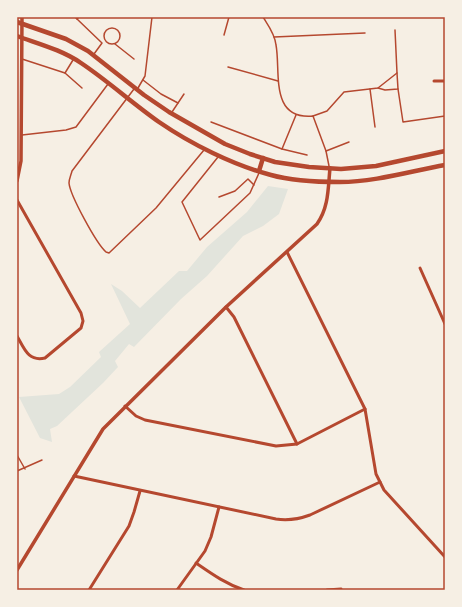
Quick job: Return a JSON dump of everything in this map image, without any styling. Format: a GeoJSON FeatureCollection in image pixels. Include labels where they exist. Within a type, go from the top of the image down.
{"type":"FeatureCollection","features":[{"type":"Feature","properties":{"kind":"main road"},"geometry":{"type":"LineString","coordinates":[[19,23],[66,40],[88,51],[136,89],[170,113],[225,144],[263,158],[282,163],[341,169],[376,166],[445,151]]}},
{"type":"Feature","properties":{"kind":"main road"},"geometry":{"type":"LineString","coordinates":[[19,37],[61,52],[86,66],[126,98],[161,123],[205,149],[219,156],[272,175],[305,180],[341,182],[379,178],[445,165]]}},
{"type":"Feature","properties":{"kind":"main road"},"geometry":{"type":"LineString","coordinates":[[259,171],[263,158]]}},
{"type":"Feature","properties":{"kind":"street"},"geometry":{"type":"LineString","coordinates":[[17,181],[21,135],[19,113],[22,59],[19,37],[21,31],[19,23],[22,17]]}},
{"type":"Feature","properties":{"kind":"street"},"geometry":{"type":"LineString","coordinates":[[434,81],[445,81]]}},
{"type":"Feature","properties":{"kind":"street"},"geometry":{"type":"LineString","coordinates":[[17,570],[103,429],[226,307],[320,220],[326,205],[330,168]]}},
{"type":"Feature","properties":{"kind":"street"},"geometry":{"type":"LineString","coordinates":[[17,200],[81,313],[83,321],[81,328],[45,358],[41,359],[34,358],[27,354],[17,336]]}},
{"type":"Feature","properties":{"kind":"street"},"geometry":{"type":"LineString","coordinates":[[287,252],[365,409],[376,474],[384,490],[445,557]]}},
{"type":"Feature","properties":{"kind":"street"},"geometry":{"type":"LineString","coordinates":[[420,268],[445,324]]}},
{"type":"Feature","properties":{"kind":"street"},"geometry":{"type":"LineString","coordinates":[[226,307],[234,317],[297,444]]}},
{"type":"Feature","properties":{"kind":"street"},"geometry":{"type":"LineString","coordinates":[[125,406],[136,416],[145,420],[276,446],[297,444],[365,409]]}},
{"type":"Feature","properties":{"kind":"street"},"geometry":{"type":"LineString","coordinates":[[74,476],[276,519],[294,519],[310,515],[380,482]]}},
{"type":"Feature","properties":{"kind":"street"},"geometry":{"type":"LineString","coordinates":[[89,590],[129,526],[140,490]]}},
{"type":"Feature","properties":{"kind":"street"},"geometry":{"type":"LineString","coordinates":[[177,590],[205,551],[211,537],[219,507]]}},
{"type":"Feature","properties":{"kind":"street"},"geometry":{"type":"LineString","coordinates":[[196,563],[220,580],[231,586],[244,590]]}},
{"type":"Feature","properties":{"kind":"street"},"geometry":{"type":"LineString","coordinates":[[327,590],[341,589]]}},
{"type":"Feature","properties":{"kind":"lane"},"geometry":{"type":"LineString","coordinates":[[152,17],[145,76],[136,89],[126,98],[72,171],[69,181],[71,193],[106,252],[109,253],[156,208],[205,149]]}},
{"type":"Feature","properties":{"kind":"lane"},"geometry":{"type":"LineString","coordinates":[[224,35],[229,17]]}},
{"type":"Feature","properties":{"kind":"lane"},"geometry":{"type":"LineString","coordinates":[[263,17],[271,29],[276,44],[280,96],[286,107],[296,115],[306,117],[327,111],[344,92],[378,88],[385,90],[398,89]]}},
{"type":"Feature","properties":{"kind":"lane"},"geometry":{"type":"LineString","coordinates":[[77,18],[102,44]]}},
{"type":"Feature","properties":{"kind":"lane"},"geometry":{"type":"LineString","coordinates":[[105,41],[104,36],[106,31],[109,29],[114,29],[118,31],[120,36],[119,41],[115,44]]}},
{"type":"Feature","properties":{"kind":"lane"},"geometry":{"type":"LineString","coordinates":[[396,30],[398,89],[403,122],[445,116]]}},
{"type":"Feature","properties":{"kind":"lane"},"geometry":{"type":"LineString","coordinates":[[274,37],[365,33]]}},
{"type":"Feature","properties":{"kind":"lane"},"geometry":{"type":"LineString","coordinates":[[93,55],[105,41]]}},
{"type":"Feature","properties":{"kind":"lane"},"geometry":{"type":"LineString","coordinates":[[105,41],[110,44],[115,44],[134,59]]}},
{"type":"Feature","properties":{"kind":"lane"},"geometry":{"type":"LineString","coordinates":[[22,59],[64,73],[82,88]]}},
{"type":"Feature","properties":{"kind":"lane"},"geometry":{"type":"LineString","coordinates":[[64,73],[74,59]]}},
{"type":"Feature","properties":{"kind":"lane"},"geometry":{"type":"LineString","coordinates":[[228,67],[279,81]]}},
{"type":"Feature","properties":{"kind":"lane"},"geometry":{"type":"LineString","coordinates":[[378,88],[398,73]]}},
{"type":"Feature","properties":{"kind":"lane"},"geometry":{"type":"LineString","coordinates":[[143,79],[161,94],[178,103]]}},
{"type":"Feature","properties":{"kind":"lane"},"geometry":{"type":"LineString","coordinates":[[21,135],[66,130],[76,127],[108,84]]}},
{"type":"Feature","properties":{"kind":"lane"},"geometry":{"type":"LineString","coordinates":[[370,89],[375,127]]}},
{"type":"Feature","properties":{"kind":"lane"},"geometry":{"type":"LineString","coordinates":[[170,113],[184,94]]}},
{"type":"Feature","properties":{"kind":"lane"},"geometry":{"type":"LineString","coordinates":[[282,149],[296,115]]}},
{"type":"Feature","properties":{"kind":"lane"},"geometry":{"type":"LineString","coordinates":[[312,116],[326,151],[330,168]]}},
{"type":"Feature","properties":{"kind":"lane"},"geometry":{"type":"LineString","coordinates":[[211,122],[282,149],[307,155]]}},
{"type":"Feature","properties":{"kind":"lane"},"geometry":{"type":"LineString","coordinates":[[326,151],[349,142]]}},
{"type":"Feature","properties":{"kind":"lane"},"geometry":{"type":"LineString","coordinates":[[219,156],[182,202],[200,240],[250,193],[259,171]]}},
{"type":"Feature","properties":{"kind":"lane"},"geometry":{"type":"LineString","coordinates":[[218,197],[235,191],[248,179],[254,185]]}},
{"type":"Feature","properties":{"kind":"lane"},"geometry":{"type":"LineString","coordinates":[[17,455],[25,469]]}},
{"type":"Feature","properties":{"kind":"lane"},"geometry":{"type":"LineString","coordinates":[[17,472],[42,460]]}},
{"type":"Feature","properties":{"kind":"shaded area"},"geometry":{"type":"Polygon","coordinates":[[[268,186],[288,189],[279,214],[263,226],[243,236],[207,276],[181,299],[134,347],[129,344],[115,361],[118,367],[57,426],[50,429],[52,442],[40,438],[19,397],[59,394],[70,387],[101,357],[99,352],[130,324],[111,284],[122,291],[140,308],[179,271],[187,271],[207,247],[247,212],[268,186]]]}}]}
